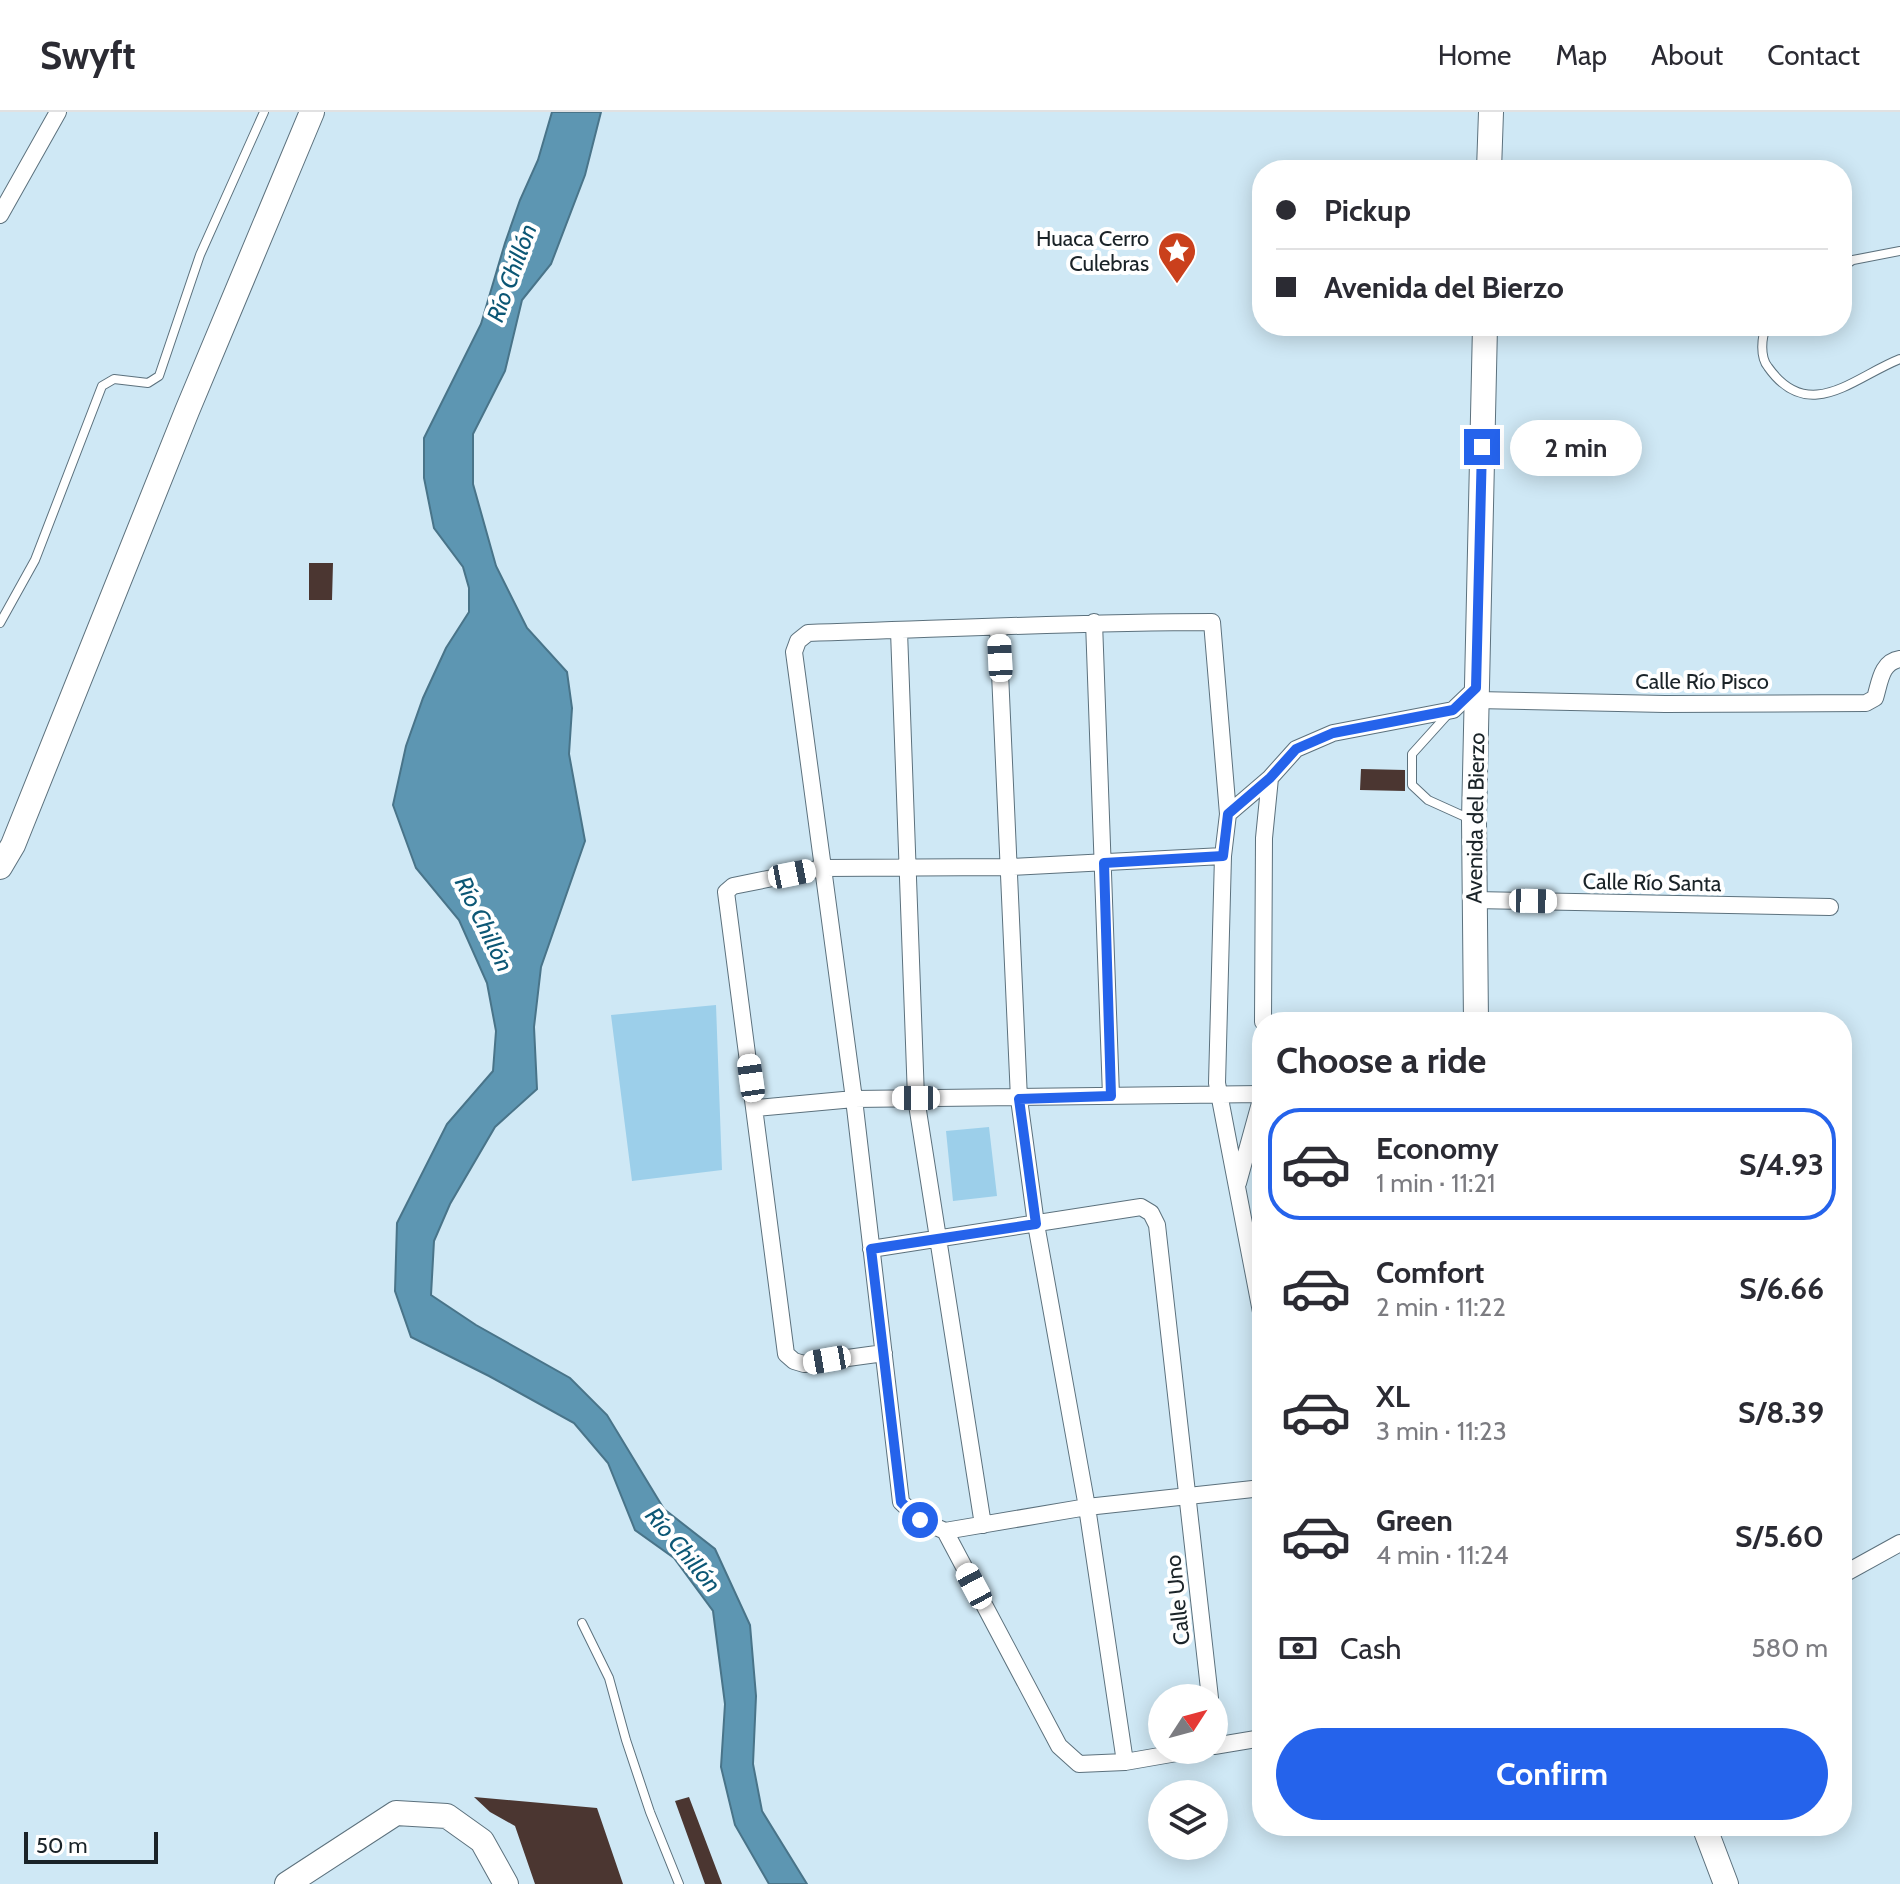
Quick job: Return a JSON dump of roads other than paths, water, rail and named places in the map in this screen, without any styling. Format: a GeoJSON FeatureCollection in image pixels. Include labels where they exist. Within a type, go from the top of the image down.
{"type":"FeatureCollection","features":[{"type":"Feature","properties":{"kind":"street"},"geometry":{"type":"LineString","coordinates":[[2,205],[58,112]]}},
{"type":"Feature","properties":{"kind":"street"},"geometry":{"type":"LineString","coordinates":[[0,867],[9,830],[312,112]]}},
{"type":"Feature","properties":{"kind":"street"},"geometry":{"type":"LineString","coordinates":[[1489,160],[1491,112]]}},
{"type":"Feature","properties":{"kind":"street","name":"Avenida del Bierzo"},"geometry":{"type":"LineString","coordinates":[[1476,1012],[1474,820],[1485,336]]}},
{"type":"Feature","properties":{"kind":"street"},"geometry":{"type":"LineString","coordinates":[[1094,622],[1111,1096]]}},
{"type":"Feature","properties":{"kind":"street"},"geometry":{"type":"LineString","coordinates":[[1252,1262],[1218,1095],[1223,856],[1228,814],[1212,622],[1094,622],[808,633],[798,641],[794,652],[854,1099],[901,1502],[920,1520],[945,1531],[1087,1507],[1252,1489]]}},
{"type":"Feature","properties":{"kind":"street"},"geometry":{"type":"LineString","coordinates":[[998,628],[1019,1099],[1036,1224],[1087,1507],[1125,1762]]}},
{"type":"Feature","properties":{"kind":"street"},"geometry":{"type":"LineString","coordinates":[[899,631],[916,1098],[983,1525]]}},
{"type":"Feature","properties":{"kind":"street","name":"Calle Río Pisco"},"geometry":{"type":"LineString","coordinates":[[1476,694],[1866,703],[1875,698],[1883,671],[1892,660],[1900,659]]}},
{"type":"Feature","properties":{"kind":"street"},"geometry":{"type":"LineString","coordinates":[[1228,814],[1270,778],[1296,749],[1333,733],[1453,710],[1476,694]]}},
{"type":"Feature","properties":{"kind":"street"},"geometry":{"type":"LineString","coordinates":[[1263,1012],[1264,838],[1270,778]]}},
{"type":"Feature","properties":{"kind":"street"},"geometry":{"type":"LineString","coordinates":[[884,1353],[804,1364],[786,1354],[726,892],[733,886],[822,868],[1009,867],[1223,856]]}},
{"type":"Feature","properties":{"kind":"street","name":"Calle Río Santa"},"geometry":{"type":"LineString","coordinates":[[1474,900],[1830,907]]}},
{"type":"Feature","properties":{"kind":"street"},"geometry":{"type":"LineString","coordinates":[[756,1108],[854,1099],[1252,1095]]}},
{"type":"Feature","properties":{"kind":"street"},"geometry":{"type":"LineString","coordinates":[[1238,1185],[1252,1132]]}},
{"type":"Feature","properties":{"kind":"street","name":"Calle Uno"},"geometry":{"type":"LineString","coordinates":[[1036,1224],[1141,1207],[1151,1213],[1157,1225],[1208,1684]]}},
{"type":"Feature","properties":{"kind":"street"},"geometry":{"type":"LineString","coordinates":[[871,1249],[1036,1224]]}},
{"type":"Feature","properties":{"kind":"street"},"geometry":{"type":"LineString","coordinates":[[945,1531],[1059,1746],[1079,1764],[1148,1758]]}},
{"type":"Feature","properties":{"kind":"street"},"geometry":{"type":"LineString","coordinates":[[1852,1569],[1900,1543]]}},
{"type":"Feature","properties":{"kind":"street"},"geometry":{"type":"LineString","coordinates":[[1228,1744],[1252,1740]]}},
{"type":"Feature","properties":{"kind":"street"},"geometry":{"type":"LineString","coordinates":[[287,1884],[396,1813],[447,1816],[482,1841],[506,1884]]}},
{"type":"Feature","properties":{"kind":"street"},"geometry":{"type":"LineString","coordinates":[[1708,1836],[1726,1884]]}},
{"type":"Feature","properties":{"kind":"lane"},"geometry":{"type":"LineString","coordinates":[[0,623],[35,560],[102,386],[114,379],[148,383],[159,376],[200,255],[264,112]]}},
{"type":"Feature","properties":{"kind":"lane"},"geometry":{"type":"LineString","coordinates":[[1852,261],[1900,251]]}},
{"type":"Feature","properties":{"kind":"lane"},"geometry":{"type":"LineString","coordinates":[[1763,336],[1764,362],[1779,383],[1799,392],[1825,396],[1900,359]]}},
{"type":"Feature","properties":{"kind":"lane"},"geometry":{"type":"LineString","coordinates":[[1453,710],[1412,754],[1412,785],[1428,800],[1474,820]]}},
{"type":"Feature","properties":{"kind":"lane"},"geometry":{"type":"LineString","coordinates":[[582,1623],[609,1678],[650,1812],[679,1884]]}},
{"type":"Feature","properties":{"kind":"water","name":"Río Chillón"},"geometry":{"type":"Polygon","coordinates":[[[552,112],[601,112],[585,175],[551,264],[522,300],[505,371],[473,434],[473,484],[496,566],[527,628],[567,672],[572,708],[569,754],[585,841],[541,967],[534,1027],[537,1089],[495,1127],[450,1204],[434,1241],[431,1295],[476,1325],[570,1378],[607,1415],[664,1509],[715,1549],[750,1625],[756,1696],[753,1764],[762,1811],[807,1884],[769,1884],[735,1825],[721,1767],[725,1704],[713,1611],[674,1558],[635,1530],[608,1463],[574,1423],[411,1337],[395,1291],[397,1223],[447,1124],[493,1071],[496,1031],[487,983],[459,920],[416,868],[393,805],[406,746],[423,698],[446,648],[469,612],[469,588],[463,567],[434,528],[424,478],[424,438],[481,324],[505,243],[538,160],[552,112]]]}},
{"type":"Feature","properties":{"kind":"place","name":"Huaca Cerro Culebras"},"geometry":{"type":"Point","coordinates":[1177,285]}}]}
